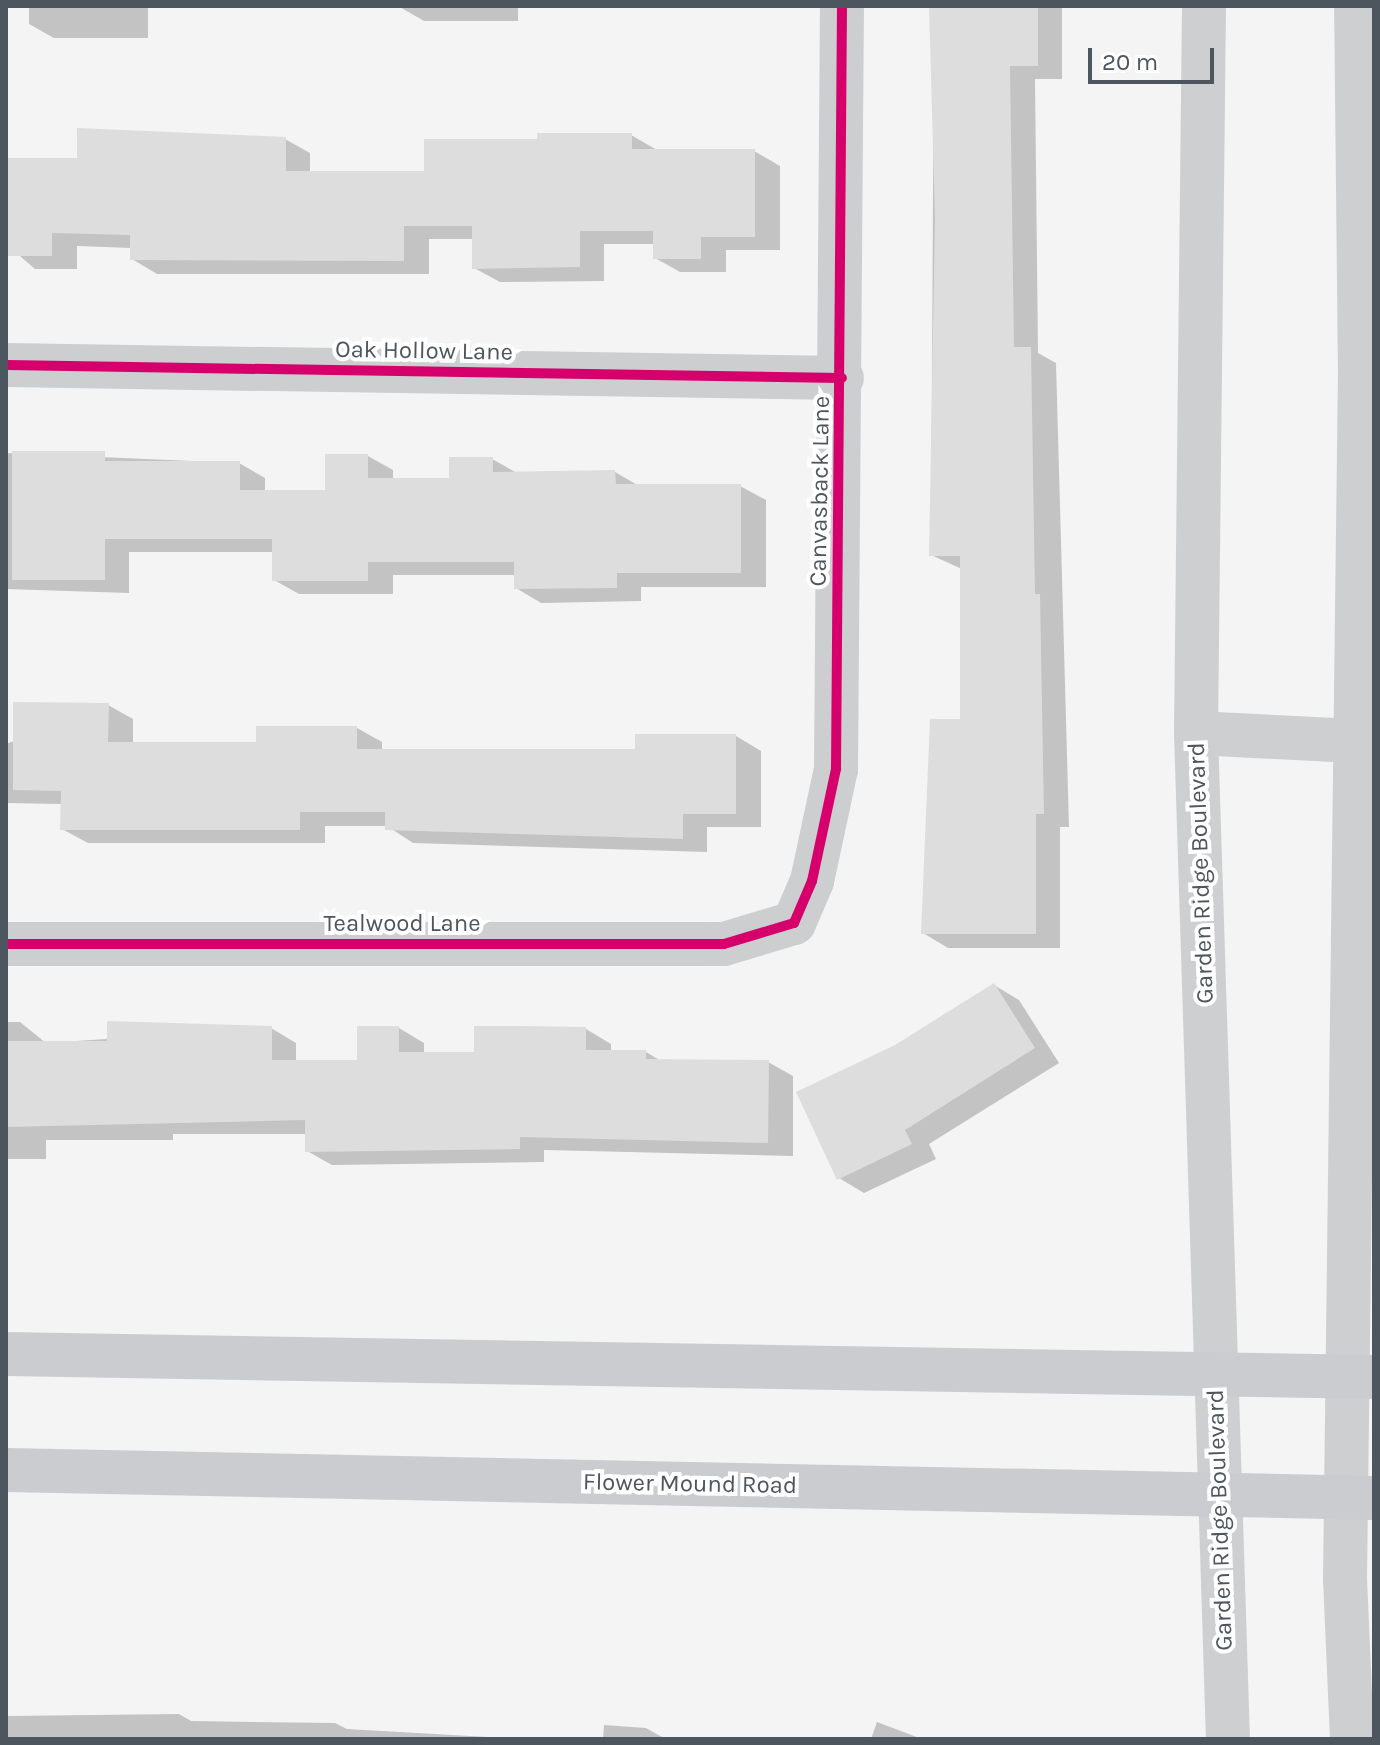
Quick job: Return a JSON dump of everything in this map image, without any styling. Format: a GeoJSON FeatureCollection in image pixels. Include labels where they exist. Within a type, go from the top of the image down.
{"type":"FeatureCollection","features":[{"type":"Feature","properties":{"kind":"main road","name":"Garden Ridge Boulevard"},"geometry":{"type":"LineString","coordinates":[[1204,6],[1196,733],[1228,1739]]}},
{"type":"Feature","properties":{"kind":"main road"},"geometry":{"type":"LineString","coordinates":[[1352,1739],[1361,1377],[1354,741],[1367,378],[1356,6]]}},
{"type":"Feature","properties":{"kind":"main road"},"geometry":{"type":"LineString","coordinates":[[1196,733],[1354,741]]}},
{"type":"Feature","properties":{"kind":"main road"},"geometry":{"type":"LineString","coordinates":[[6,1354],[1216,1377],[1361,1377]]}},
{"type":"Feature","properties":{"kind":"main road","name":"Flower Mound Road"},"geometry":{"type":"LineString","coordinates":[[6,1470],[1219,1498],[1360,1498]]}},
{"type":"Feature","properties":{"kind":"street","name":"Canvasback Lane"},"geometry":{"type":"LineString","coordinates":[[794,923],[812,881],[836,769],[842,378],[842,6]]}},
{"type":"Feature","properties":{"kind":"street","name":"Oak Hollow Lane"},"geometry":{"type":"LineString","coordinates":[[6,365],[842,378]]}},
{"type":"Feature","properties":{"kind":"street","name":"Tealwood Lane"},"geometry":{"type":"LineString","coordinates":[[6,944],[724,944],[794,923]]}},
{"type":"Feature","properties":{"kind":"building"},"geometry":{"type":"Polygon","coordinates":[[[929,6],[1038,6],[1038,66],[1010,66],[1014,347],[1031,347],[1035,594],[1040,594],[1044,814],[1036,814],[1036,934],[921,934],[930,719],[960,719],[960,556],[929,556],[935,218],[929,6]]]}},
{"type":"Feature","properties":{"kind":"building"},"geometry":{"type":"Polygon","coordinates":[[[77,128],[286,137],[286,171],[424,171],[424,139],[537,139],[537,133],[632,133],[632,149],[755,149],[755,237],[701,237],[701,259],[653,259],[653,231],[580,231],[580,267],[472,269],[472,226],[404,226],[404,261],[130,260],[130,235],[52,233],[52,256],[8,256],[6,158],[77,158],[77,128]]]}},
{"type":"Feature","properties":{"kind":"building"},"geometry":{"type":"Polygon","coordinates":[[[12,451],[105,451],[105,461],[240,461],[240,490],[325,490],[325,454],[368,454],[368,478],[449,478],[449,457],[493,457],[493,472],[615,470],[616,484],[741,484],[741,573],[617,573],[617,588],[514,589],[514,562],[368,562],[368,581],[272,581],[272,539],[105,539],[105,580],[12,580],[12,451]]]}},
{"type":"Feature","properties":{"kind":"building"},"geometry":{"type":"Polygon","coordinates":[[[13,702],[109,703],[108,742],[256,742],[256,726],[357,726],[357,749],[635,749],[635,734],[736,734],[736,814],[683,814],[683,839],[385,830],[385,812],[300,812],[300,830],[60,830],[61,791],[13,790],[13,702]]]}},
{"type":"Feature","properties":{"kind":"building"},"geometry":{"type":"Polygon","coordinates":[[[994,983],[1035,1048],[905,1130],[912,1144],[837,1180],[796,1092],[895,1045],[994,983]]]}},
{"type":"Feature","properties":{"kind":"building"},"geometry":{"type":"Polygon","coordinates":[[[107,1021],[272,1026],[272,1060],[357,1060],[357,1026],[399,1026],[399,1052],[474,1052],[474,1026],[520,1026],[586,1027],[586,1050],[646,1050],[646,1059],[769,1060],[768,1143],[520,1137],[520,1149],[305,1152],[305,1120],[6,1127],[6,1041],[107,1041],[107,1021]]]}},
{"type":"Feature","properties":{"kind":"cycle path"},"geometry":{"type":"LineString","coordinates":[[6,944],[724,944],[794,923],[812,881],[836,769],[842,6]]}},
{"type":"Feature","properties":{"kind":"cycle path"},"geometry":{"type":"LineString","coordinates":[[6,365],[842,378]]}}]}
